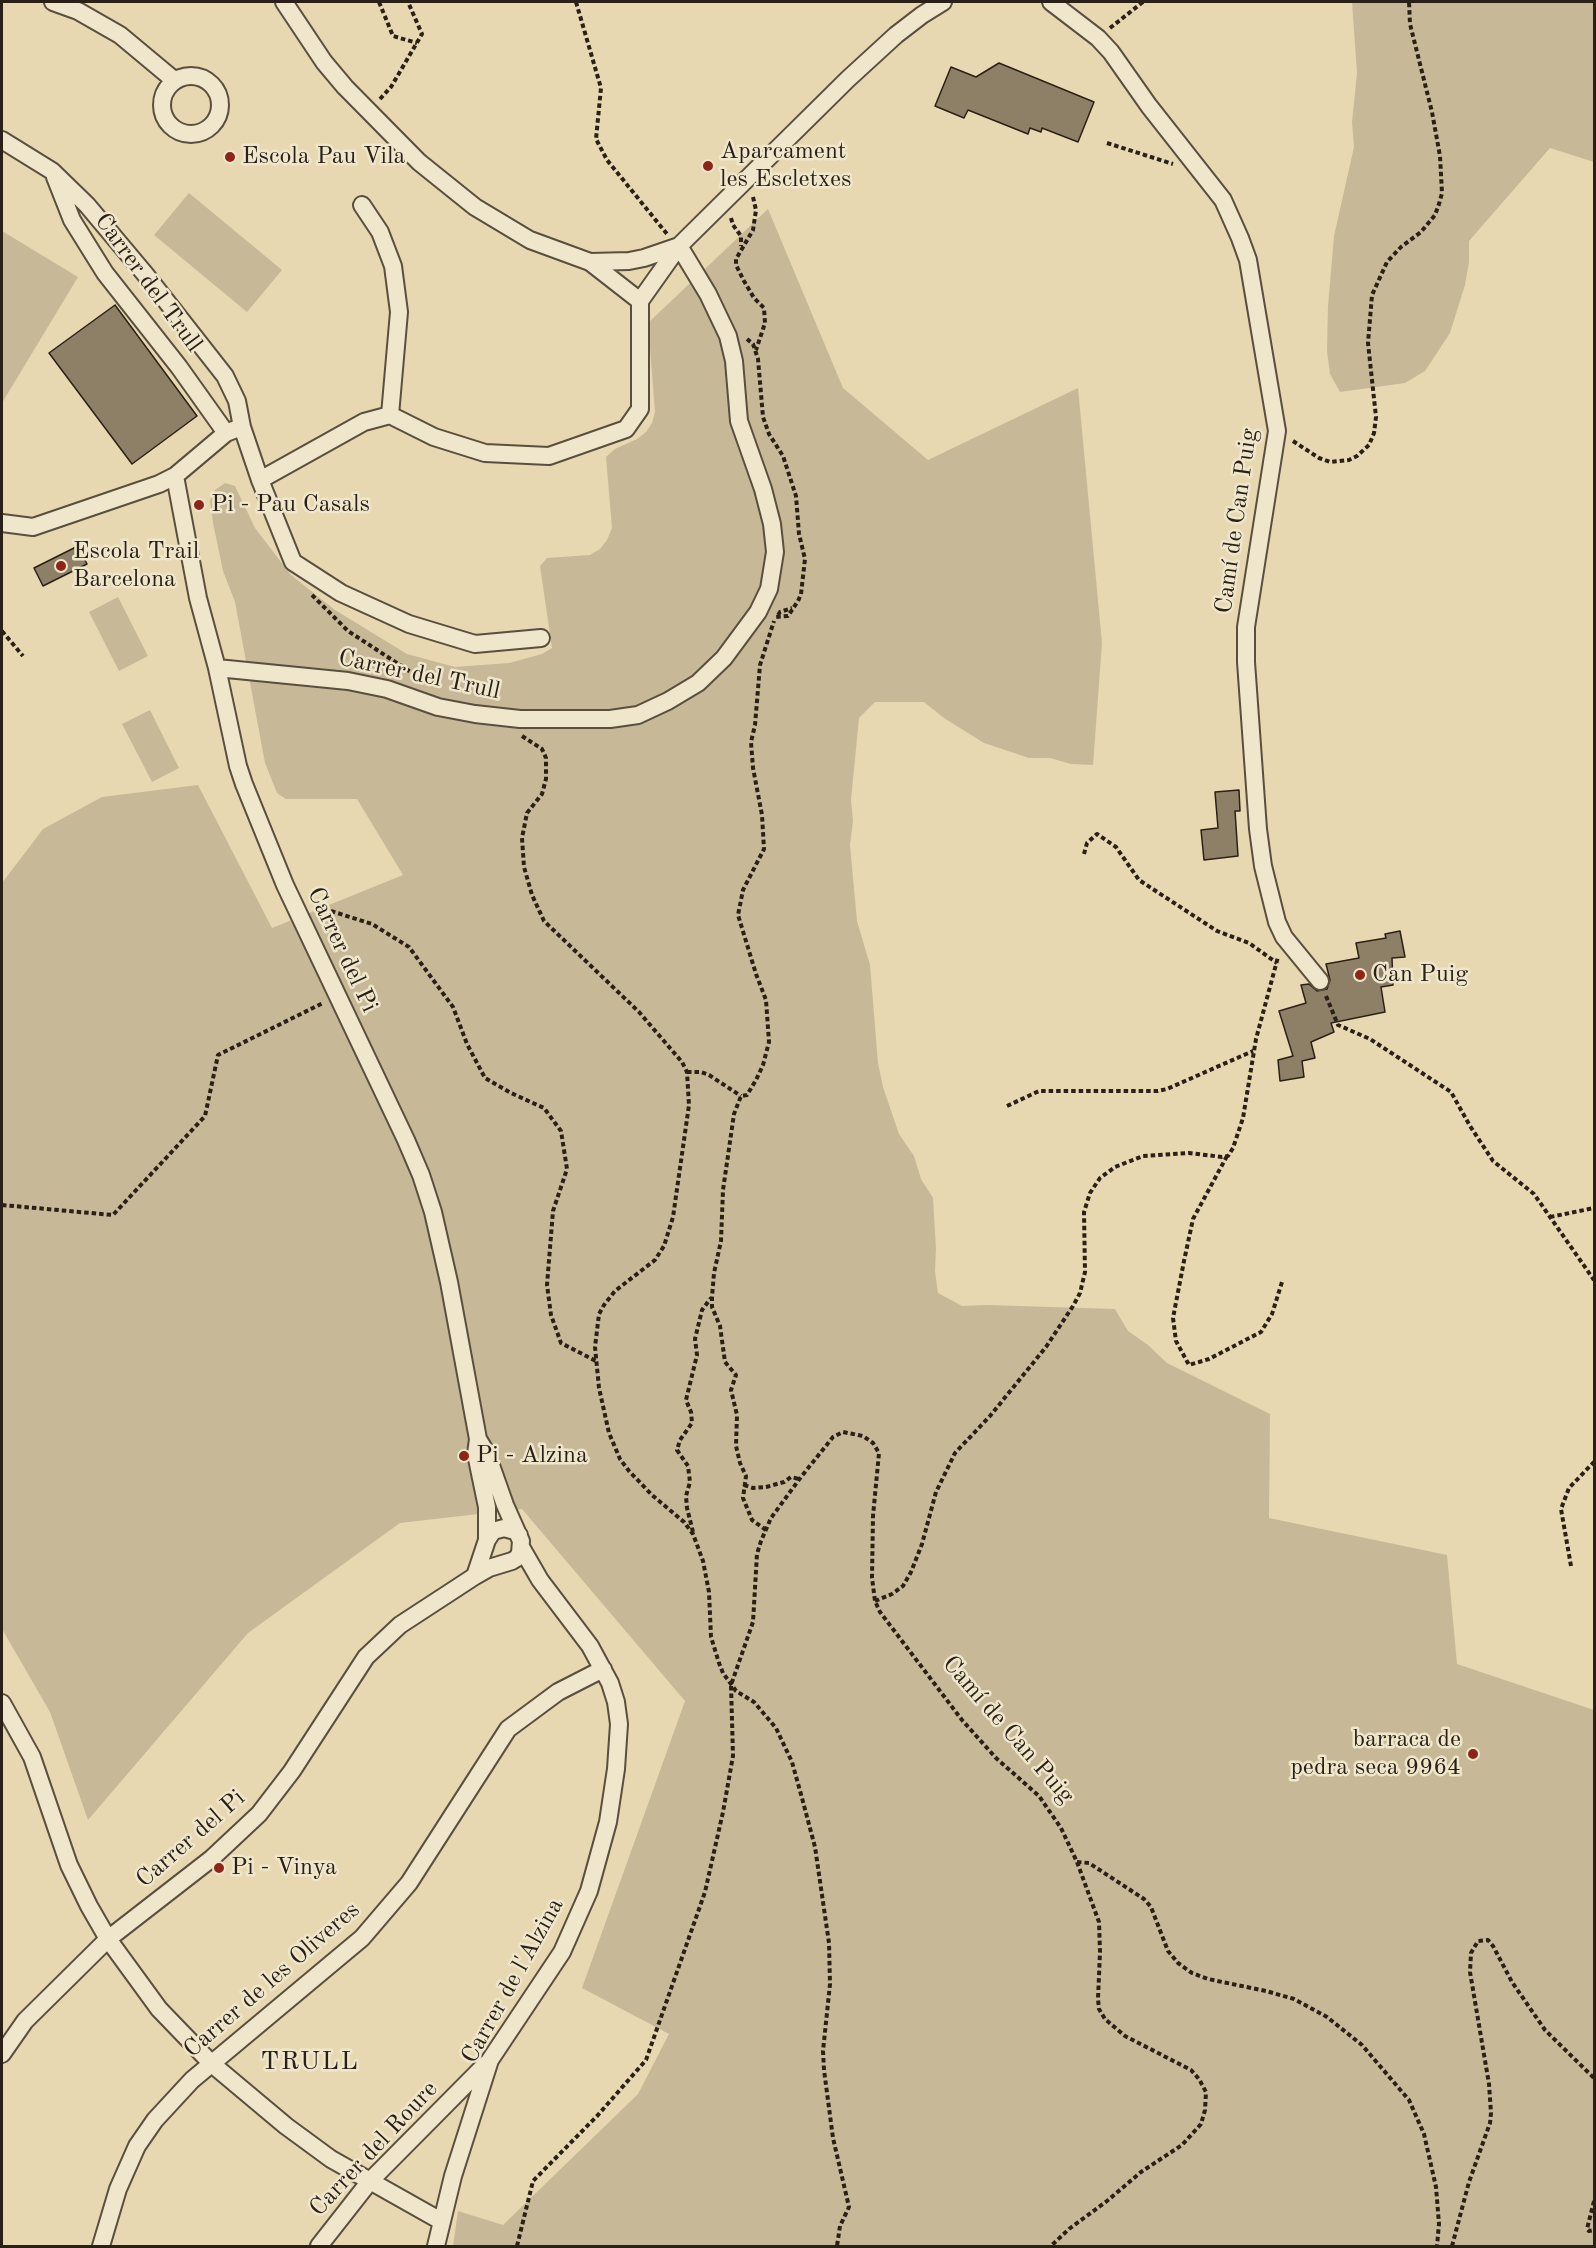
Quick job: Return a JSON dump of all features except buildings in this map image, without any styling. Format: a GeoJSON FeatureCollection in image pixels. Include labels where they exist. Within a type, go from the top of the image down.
{"type":"FeatureCollection","features":[{"type":"Feature","properties":{"kind":"street"},"geometry":{"type":"LineString","coordinates":[[53,2],[78,11],[120,35],[174,80]]}},
{"type":"Feature","properties":{"kind":"street"},"geometry":{"type":"LineString","coordinates":[[284,2],[324,62],[345,87],[419,162],[475,207],[530,240],[590,262],[640,301]]}},
{"type":"Feature","properties":{"kind":"street"},"geometry":{"type":"LineString","coordinates":[[260,480],[364,422],[390,415],[434,437],[485,453],[549,456],[626,429],[640,409],[640,301],[679,246],[848,79],[922,15],[943,2]]}},
{"type":"Feature","properties":{"kind":"street","name":"Camí de Can Puig"},"geometry":{"type":"LineString","coordinates":[[1051,2],[1098,38],[1111,52],[1149,106],[1223,200],[1248,260],[1277,431],[1246,627],[1258,829],[1266,878],[1277,922],[1284,937],[1315,976]]}},
{"type":"Feature","properties":{"kind":"street","name":"Carrer del Trull"},"geometry":{"type":"LineString","coordinates":[[2,140],[52,171],[87,205],[145,274],[225,376],[237,401],[242,427],[260,480],[294,562],[341,593],[409,624],[475,644],[541,638]]}},
{"type":"Feature","properties":{"kind":"street","name":"Carrer del Trull"},"geometry":{"type":"LineString","coordinates":[[52,171],[72,220],[105,273],[179,367],[226,433]]}},
{"type":"Feature","properties":{"kind":"street"},"geometry":{"type":"LineString","coordinates":[[362,205],[380,232],[393,266],[399,312],[390,415]]}},
{"type":"Feature","properties":{"kind":"street"},"geometry":{"type":"LineString","coordinates":[[590,262],[629,261],[679,246]]}},
{"type":"Feature","properties":{"kind":"street","name":"Carrer del Trull"},"geometry":{"type":"LineString","coordinates":[[217,668],[348,681],[387,689],[438,707],[503,717],[610,719],[638,714],[668,701],[698,683],[724,658],[758,612],[769,589],[775,552],[774,537],[763,489],[739,421],[732,347],[708,294],[679,246]]}},
{"type":"Feature","properties":{"kind":"street"},"geometry":{"type":"LineString","coordinates":[[2,523],[33,527],[159,484],[175,476],[226,433],[242,427]]}},
{"type":"Feature","properties":{"kind":"street","name":"Carrer del Pi"},"geometry":{"type":"LineString","coordinates":[[175,476],[198,598],[217,668],[238,766],[251,804],[285,885],[406,1140],[433,1212],[449,1281],[478,1439],[476,1454],[487,1507],[486,1543],[475,1576]]}},
{"type":"Feature","properties":{"kind":"street","name":"Carrer del Pi"},"geometry":{"type":"LineString","coordinates":[[478,1439],[487,1454],[520,1541]]}},
{"type":"Feature","properties":{"kind":"street"},"geometry":{"type":"LineString","coordinates":[[504,1528],[514,1531],[520,1541],[517,1558],[505,1563],[495,1561],[490,1557],[486,1543],[493,1531],[504,1528]]}},
{"type":"Feature","properties":{"kind":"street","name":"Carrer de l'Alzina"},"geometry":{"type":"LineString","coordinates":[[436,2247],[453,2176],[490,2060],[562,1952],[589,1891],[608,1822],[615,1769],[618,1724],[616,1702],[603,1670],[583,1636],[540,1580],[520,1541]]}},
{"type":"Feature","properties":{"kind":"street","name":"Carrer del Pi"},"geometry":{"type":"LineString","coordinates":[[2,2054],[25,2021],[108,1939],[211,1859],[259,1814],[292,1771],[366,1657],[400,1625],[475,1576],[505,1563]]}},
{"type":"Feature","properties":{"kind":"street","name":"Carrer de l'Alzina"},"geometry":{"type":"LineString","coordinates":[[505,1563],[526,1568],[540,1580]]}},
{"type":"Feature","properties":{"kind":"street","name":"Carrer de les Oliveres"},"geometry":{"type":"LineString","coordinates":[[101,2247],[118,2189],[137,2146],[176,2095],[362,1938],[409,1883],[508,1729],[558,1692],[603,1670]]}},
{"type":"Feature","properties":{"kind":"street"},"geometry":{"type":"LineString","coordinates":[[2,1703],[32,1757],[69,1865],[89,1906],[108,1939],[159,2009],[212,2064],[286,2126],[331,2159],[441,2221]]}},
{"type":"Feature","properties":{"kind":"street","name":"Carrer del Roure"},"geometry":{"type":"LineString","coordinates":[[319,2247],[370,2181],[490,2060]]}},
{"type":"Feature","properties":{"kind":"path"},"geometry":{"type":"LineString","coordinates":[[379,2],[393,36],[417,43]]}},
{"type":"Feature","properties":{"kind":"path"},"geometry":{"type":"LineString","coordinates":[[369,111],[391,87],[422,34],[408,2]]}},
{"type":"Feature","properties":{"kind":"path"},"geometry":{"type":"LineString","coordinates":[[576,2],[601,88],[597,139],[607,160],[679,246]]}},
{"type":"Feature","properties":{"kind":"path"},"geometry":{"type":"LineString","coordinates":[[1098,38],[1143,2]]}},
{"type":"Feature","properties":{"kind":"path"},"geometry":{"type":"LineString","coordinates":[[1277,431],[1319,458],[1339,462],[1349,460],[1364,451],[1374,433],[1376,417],[1368,343],[1372,295],[1387,262],[1401,247],[1421,232],[1435,215],[1442,193],[1438,145],[1410,24],[1409,2]]}},
{"type":"Feature","properties":{"kind":"path"},"geometry":{"type":"LineString","coordinates":[[1107,143],[1203,173]]}},
{"type":"Feature","properties":{"kind":"path"},"geometry":{"type":"LineString","coordinates":[[687,1072],[701,1072],[709,1075],[741,1096],[747,1095],[763,1065],[769,1042],[765,998],[738,915],[743,890],[764,849],[762,815],[753,768],[751,742],[755,724],[760,665],[776,617],[788,616],[801,594],[806,559],[799,534],[796,496],[783,456],[763,417],[756,351],[765,323],[764,308],[754,298],[736,265],[741,247],[753,230],[756,216],[753,185],[747,177]]}},
{"type":"Feature","properties":{"kind":"path"},"geometry":{"type":"LineString","coordinates":[[723,201],[733,225],[741,236],[741,247]]}},
{"type":"Feature","properties":{"kind":"path"},"geometry":{"type":"LineString","coordinates":[[310,590],[314,599],[348,631],[430,684]]}},
{"type":"Feature","properties":{"kind":"path"},"geometry":{"type":"LineString","coordinates":[[2,631],[23,656]]}},
{"type":"Feature","properties":{"kind":"path"},"geometry":{"type":"LineString","coordinates":[[503,717],[527,741],[542,748],[546,758],[546,779],[542,794],[527,813],[522,838],[524,867],[532,895],[544,921],[639,1012],[682,1062],[687,1072],[689,1105],[673,1217],[667,1236],[655,1260],[615,1292],[599,1314],[596,1330],[596,1361],[598,1388],[606,1421],[620,1459],[652,1495],[684,1522],[693,1534]]}},
{"type":"Feature","properties":{"kind":"path"},"geometry":{"type":"LineString","coordinates":[[1084,854],[1087,843],[1097,834],[1116,847],[1139,880],[1217,931],[1249,943],[1276,963],[1315,976],[1338,1025],[1370,1039],[1451,1092],[1493,1161],[1534,1194],[1594,1280]]}},
{"type":"Feature","properties":{"kind":"path"},"geometry":{"type":"LineString","coordinates":[[331,911],[372,924],[409,947],[453,1006],[466,1044],[485,1078],[544,1108],[561,1131],[567,1169],[553,1211],[548,1285],[551,1315],[561,1343],[596,1361]]}},
{"type":"Feature","properties":{"kind":"path"},"geometry":{"type":"LineString","coordinates":[[1282,1282],[1272,1314],[1261,1332],[1209,1359],[1189,1365],[1176,1341],[1173,1318],[1193,1220],[1239,1134],[1254,1050],[1284,937]]}},
{"type":"Feature","properties":{"kind":"path"},"geometry":{"type":"LineString","coordinates":[[2,1206],[113,1215],[204,1116],[218,1055],[338,996]]}},
{"type":"Feature","properties":{"kind":"path"},"geometry":{"type":"LineString","coordinates":[[1007,1106],[1039,1091],[1158,1091],[1167,1089],[1254,1050]]}},
{"type":"Feature","properties":{"kind":"path"},"geometry":{"type":"LineString","coordinates":[[741,1096],[730,1134],[721,1240],[714,1273],[712,1307],[720,1326],[725,1362],[736,1376],[731,1390],[737,1415],[736,1446],[746,1476],[743,1498],[752,1520],[766,1530]]}},
{"type":"Feature","properties":{"kind":"path"},"geometry":{"type":"LineString","coordinates":[[876,1601],[903,1586],[911,1572],[922,1544],[936,1492],[956,1453],[990,1416],[1046,1347],[1080,1293],[1086,1260],[1083,1224],[1086,1206],[1100,1178],[1115,1167],[1143,1156],[1189,1153],[1216,1157],[1228,1156]]}},
{"type":"Feature","properties":{"kind":"path"},"geometry":{"type":"LineString","coordinates":[[1550,1217],[1594,1208]]}},
{"type":"Feature","properties":{"kind":"path"},"geometry":{"type":"LineString","coordinates":[[712,1297],[702,1310],[695,1339],[697,1355],[686,1400],[692,1412],[692,1423],[680,1440],[677,1450],[688,1466],[690,1482],[686,1496],[687,1508],[703,1561],[709,1593],[711,1637],[719,1663],[731,1685],[763,1711],[783,1741],[792,1762],[815,1847],[828,1943],[830,1984],[823,2051],[824,2070],[833,2138],[849,2207],[840,2226],[837,2247]]}},
{"type":"Feature","properties":{"kind":"path","name":"Camí de Can Puig"},"geometry":{"type":"LineString","coordinates":[[731,1685],[753,1622],[758,1554],[771,1518],[833,1437],[843,1432],[854,1433],[873,1443],[879,1453],[875,1485],[872,1578],[876,1601],[886,1622],[962,1720],[996,1758],[1039,1796],[1061,1828],[1077,1862],[1099,1922],[1100,1952],[1097,1978],[1099,2009],[1105,2019],[1125,2036],[1191,2070],[1206,2092],[1201,2124],[1182,2145],[1140,2172],[1107,2201],[1069,2229],[1051,2247]]}},
{"type":"Feature","properties":{"kind":"path"},"geometry":{"type":"LineString","coordinates":[[1571,1566],[1561,1509],[1569,1488],[1594,1462]]}},
{"type":"Feature","properties":{"kind":"path"},"geometry":{"type":"LineString","coordinates":[[744,1485],[753,1488],[766,1487],[791,1477],[799,1479]]}},
{"type":"Feature","properties":{"kind":"path"},"geometry":{"type":"LineString","coordinates":[[517,2247],[533,2181],[646,2060],[705,1892],[718,1835],[733,1756],[731,1685]]}},
{"type":"Feature","properties":{"kind":"path"},"geometry":{"type":"LineString","coordinates":[[1077,1862],[1089,1863],[1144,1899],[1151,1907],[1168,1951],[1178,1963],[1192,1973],[1294,2000],[1328,2017],[1362,2045],[1409,2100],[1424,2134],[1436,2187],[1437,2247]]}},
{"type":"Feature","properties":{"kind":"path"},"geometry":{"type":"LineString","coordinates":[[1452,2247],[1469,2182],[1484,2142],[1491,2113],[1489,2084],[1469,1962],[1478,1941],[1488,1941],[1493,1946],[1512,1982],[1545,2030],[1594,2078]]}},
{"type":"Feature","properties":{"kind":"path"},"geometry":{"type":"LineString","coordinates":[[1594,2201],[1587,2229],[1594,2230]]}},
{"type":"Feature","properties":{"kind":"shaded area"},"geometry":{"type":"Polygon","coordinates":[[[1352,2],[1594,2],[1594,162],[1550,148],[1469,241],[1469,262],[1465,285],[1450,333],[1425,371],[1405,383],[1340,392],[1330,374],[1327,351],[1328,306],[1334,236],[1354,147],[1352,122],[1357,73],[1352,2]]]}},
{"type":"Feature","properties":{"kind":"shaded area"},"geometry":{"type":"Polygon","coordinates":[[[189,193],[282,270],[247,312],[154,235],[189,193]]]}},
{"type":"Feature","properties":{"kind":"shaded area"},"geometry":{"type":"Polygon","coordinates":[[[768,209],[843,388],[928,460],[1078,388],[1102,643],[1093,765],[1071,764],[1050,758],[1029,758],[984,743],[944,718],[924,702],[875,702],[859,718],[851,800],[853,821],[850,845],[857,921],[870,965],[878,1063],[883,1087],[899,1134],[914,1156],[921,1179],[933,1198],[935,1271],[938,1293],[962,1306],[1115,1309],[1128,1331],[1148,1345],[1167,1363],[1270,1414],[1269,1518],[1447,1555],[1457,1664],[1594,1710],[1594,2246],[453,2246],[458,2211],[503,2225],[638,2094],[669,2034],[582,1988],[685,1701],[522,1509],[400,1523],[248,1633],[88,1820],[50,1712],[2,1629],[2,883],[43,829],[102,797],[198,785],[272,928],[403,875],[357,799],[286,799],[277,793],[265,763],[235,602],[223,571],[213,523],[210,501],[215,490],[225,483],[235,486],[255,528],[291,575],[335,610],[407,654],[455,667],[509,663],[542,654],[552,648],[540,566],[547,558],[590,555],[600,549],[612,528],[606,457],[615,449],[637,439],[652,423],[655,412],[648,323],[768,209]]]}},
{"type":"Feature","properties":{"kind":"shaded area"},"geometry":{"type":"Polygon","coordinates":[[[2,231],[78,277],[2,403],[2,231]]]}},
{"type":"Feature","properties":{"kind":"shaded area"},"geometry":{"type":"Polygon","coordinates":[[[118,597],[148,656],[119,671],[89,612],[118,597]]]}},
{"type":"Feature","properties":{"kind":"shaded area"},"geometry":{"type":"Polygon","coordinates":[[[150,710],[179,768],[152,782],[122,724],[150,710]]]}},
{"type":"Feature","properties":{"kind":"place","name":"Escola Pau Vila"},"geometry":{"type":"Point","coordinates":[230,157]}},
{"type":"Feature","properties":{"kind":"place","name":"Aparcament les Escletxes"},"geometry":{"type":"Point","coordinates":[708,166]}},
{"type":"Feature","properties":{"kind":"place","name":"Pi - Pau Casals"},"geometry":{"type":"Point","coordinates":[199,505]}},
{"type":"Feature","properties":{"kind":"place","name":"Escola Trail Barcelona"},"geometry":{"type":"Point","coordinates":[61,566]}},
{"type":"Feature","properties":{"kind":"place","name":"Can Puig"},"geometry":{"type":"Point","coordinates":[1360,975]}},
{"type":"Feature","properties":{"kind":"place","name":"Pi - Alzina"},"geometry":{"type":"Point","coordinates":[464,1456]}},
{"type":"Feature","properties":{"kind":"place","name":"barraca de pedra seca 9964"},"geometry":{"type":"Point","coordinates":[1473,1754]}},
{"type":"Feature","properties":{"kind":"place","name":"Pi - Vinya"},"geometry":{"type":"Point","coordinates":[219,1868]}},
{"type":"Feature","properties":{"kind":"district","name":"TRULL"},"geometry":{"type":"Point","coordinates":[310,2062]}}]}
